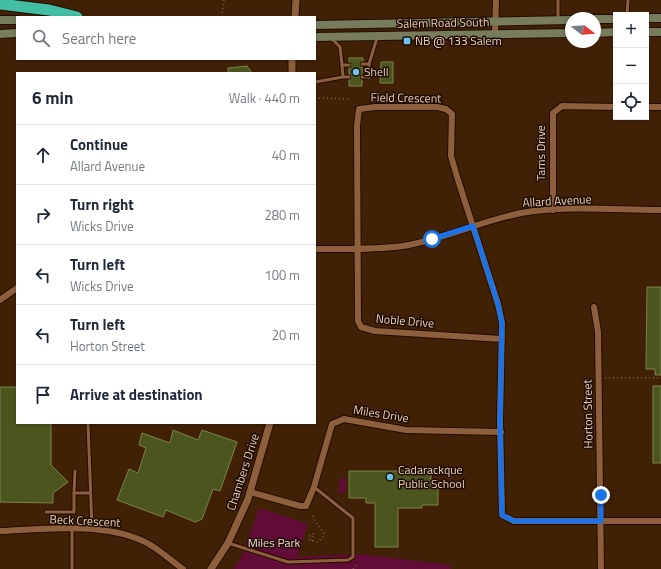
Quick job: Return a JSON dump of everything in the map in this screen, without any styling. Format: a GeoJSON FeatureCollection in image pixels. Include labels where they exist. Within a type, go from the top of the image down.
{"type":"FeatureCollection","features":[{"type":"Feature","properties":{"kind":"highway"},"geometry":{"type":"LineString","coordinates":[[0,4],[49,10],[73,16]]}},
{"type":"Feature","properties":{"kind":"main road"},"geometry":{"type":"LineString","coordinates":[[649,18],[661,18]]}},
{"type":"Feature","properties":{"kind":"main road"},"geometry":{"type":"LineString","coordinates":[[601,19],[613,19]]}},
{"type":"Feature","properties":{"kind":"main road"},"geometry":{"type":"LineString","coordinates":[[0,20],[16,20]]}},
{"type":"Feature","properties":{"kind":"main road","name":"Salem Road South"},"geometry":{"type":"LineString","coordinates":[[316,24],[565,20]]}},
{"type":"Feature","properties":{"kind":"main road"},"geometry":{"type":"LineString","coordinates":[[601,33],[613,32]]}},
{"type":"Feature","properties":{"kind":"main road"},"geometry":{"type":"LineString","coordinates":[[649,32],[661,32]]}},
{"type":"Feature","properties":{"kind":"main road"},"geometry":{"type":"LineString","coordinates":[[0,34],[16,33]]}},
{"type":"Feature","properties":{"kind":"main road","name":"Salem Road South"},"geometry":{"type":"LineString","coordinates":[[316,37],[565,33]]}},
{"type":"Feature","properties":{"kind":"street"},"geometry":{"type":"LineString","coordinates":[[295,16],[296,0]]}},
{"type":"Feature","properties":{"kind":"street"},"geometry":{"type":"LineString","coordinates":[[495,34],[496,0]]}},
{"type":"Feature","properties":{"kind":"street"},"geometry":{"type":"LineString","coordinates":[[292,60],[292,72]]}},
{"type":"Feature","properties":{"kind":"street","name":"Tams Drive"},"geometry":{"type":"LineString","coordinates":[[553,210],[553,113],[562,106],[613,107]]}},
{"type":"Feature","properties":{"kind":"street","name":"Field Crescent"},"geometry":{"type":"LineString","coordinates":[[358,249],[356,126],[360,109],[376,107],[437,107],[446,109],[452,114],[452,156],[473,226]]}},
{"type":"Feature","properties":{"kind":"street"},"geometry":{"type":"LineString","coordinates":[[649,107],[661,107]]}},
{"type":"Feature","properties":{"kind":"street","name":"Allard Avenue"},"geometry":{"type":"LineString","coordinates":[[316,249],[358,249],[404,246],[522,213],[553,210],[661,210]]}},
{"type":"Feature","properties":{"kind":"street"},"geometry":{"type":"LineString","coordinates":[[473,226],[498,304],[502,323],[502,515],[514,521],[661,521]]}},
{"type":"Feature","properties":{"kind":"street","name":"Noble Drive"},"geometry":{"type":"LineString","coordinates":[[358,249],[358,321],[361,328],[375,331],[502,339]]}},
{"type":"Feature","properties":{"kind":"street"},"geometry":{"type":"LineString","coordinates":[[0,300],[16,289]]}},
{"type":"Feature","properties":{"kind":"street","name":"Horton Street"},"geometry":{"type":"LineString","coordinates":[[594,307],[598,332],[601,569]]}},
{"type":"Feature","properties":{"kind":"street","name":"Miles Drive"},"geometry":{"type":"LineString","coordinates":[[250,492],[300,506],[306,506],[314,487],[332,424],[344,419],[406,430],[501,432]]}},
{"type":"Feature","properties":{"kind":"street","name":"Chambers Drive"},"geometry":{"type":"LineString","coordinates":[[211,569],[228,543],[250,492],[270,424]]}},
{"type":"Feature","properties":{"kind":"street","name":"Beck Crescent"},"geometry":{"type":"LineString","coordinates":[[0,531],[72,529],[122,533],[144,541],[183,569]]}},
{"type":"Feature","properties":{"kind":"lane"},"geometry":{"type":"LineString","coordinates":[[558,0],[558,20]]}},
{"type":"Feature","properties":{"kind":"lane"},"geometry":{"type":"LineString","coordinates":[[627,12],[628,0]]}},
{"type":"Feature","properties":{"kind":"lane"},"geometry":{"type":"LineString","coordinates":[[362,77],[369,77],[369,64],[378,36]]}},
{"type":"Feature","properties":{"kind":"lane"},"geometry":{"type":"LineString","coordinates":[[331,37],[340,47],[343,77]]}},
{"type":"Feature","properties":{"kind":"lane"},"geometry":{"type":"LineString","coordinates":[[362,64],[369,64]]}},
{"type":"Feature","properties":{"kind":"lane"},"geometry":{"type":"LineString","coordinates":[[342,65],[349,65]]}},
{"type":"Feature","properties":{"kind":"lane"},"geometry":{"type":"LineString","coordinates":[[316,82],[349,77]]}},
{"type":"Feature","properties":{"kind":"lane"},"geometry":{"type":"LineString","coordinates":[[88,424],[92,530]]}},
{"type":"Feature","properties":{"kind":"lane"},"geometry":{"type":"LineString","coordinates":[[46,512],[74,512],[75,471]]}},
{"type":"Feature","properties":{"kind":"lane"},"geometry":{"type":"LineString","coordinates":[[228,543],[288,562],[348,560],[353,557],[353,518],[314,487]]}},
{"type":"Feature","properties":{"kind":"lane"},"geometry":{"type":"LineString","coordinates":[[74,493],[90,493]]}},
{"type":"Feature","properties":{"kind":"lane"},"geometry":{"type":"LineString","coordinates":[[72,529],[72,569]]}},
{"type":"Feature","properties":{"kind":"path"},"geometry":{"type":"LineString","coordinates":[[222,13],[224,0]]}},
{"type":"Feature","properties":{"kind":"path"},"geometry":{"type":"LineString","coordinates":[[316,98],[349,99]]}},
{"type":"Feature","properties":{"kind":"path"},"geometry":{"type":"LineString","coordinates":[[599,378],[661,378]]}},
{"type":"Feature","properties":{"kind":"path"},"geometry":{"type":"LineString","coordinates":[[312,513],[315,521],[324,534],[318,542],[312,541]]}},
{"type":"Feature","properties":{"kind":"path"},"geometry":{"type":"LineString","coordinates":[[353,569],[357,564]]}},
{"type":"Feature","properties":{"kind":"green space"},"geometry":{"type":"Polygon","coordinates":[[[340,478],[346,479],[345,493],[338,493],[340,478]]]}},
{"type":"Feature","properties":{"kind":"green space","name":"Miles Park"},"geometry":{"type":"Polygon","coordinates":[[[259,508],[308,524],[297,557],[359,554],[451,565],[450,569],[233,569],[242,556],[259,508]]]}},
{"type":"Feature","properties":{"kind":"building"},"geometry":{"type":"Polygon","coordinates":[[[349,58],[363,58],[363,61],[359,64],[362,67],[362,74],[359,77],[362,80],[362,86],[349,86],[349,80],[352,77],[349,74],[349,68],[352,65],[349,62],[349,58]]]}},
{"type":"Feature","properties":{"kind":"building"},"geometry":{"type":"Polygon","coordinates":[[[381,62],[393,62],[393,83],[380,83],[381,62]]]}},
{"type":"Feature","properties":{"kind":"building"},"geometry":{"type":"Polygon","coordinates":[[[247,66],[251,72],[228,72],[228,68],[247,66]]]}},
{"type":"Feature","properties":{"kind":"building"},"geometry":{"type":"Polygon","coordinates":[[[647,287],[661,287],[661,375],[655,375],[655,369],[646,369],[647,287]]]}},
{"type":"Feature","properties":{"kind":"building"},"geometry":{"type":"Polygon","coordinates":[[[653,386],[661,386],[661,463],[653,463],[653,386]]]}},
{"type":"Feature","properties":{"kind":"building"},"geometry":{"type":"Polygon","coordinates":[[[0,387],[16,387],[16,424],[51,424],[51,465],[68,482],[53,493],[53,503],[0,502],[0,387]]]}},
{"type":"Feature","properties":{"kind":"building"},"geometry":{"type":"Polygon","coordinates":[[[173,430],[198,440],[202,430],[237,442],[220,491],[213,489],[202,519],[195,522],[166,510],[163,517],[117,500],[129,469],[138,473],[146,448],[139,445],[142,433],[170,443],[173,430]]]}},
{"type":"Feature","properties":{"kind":"building"},"geometry":{"type":"Polygon","coordinates":[[[349,471],[431,471],[431,486],[438,486],[438,505],[422,505],[422,508],[398,508],[398,547],[375,547],[375,503],[366,503],[366,498],[349,498],[349,471]]]}},
{"type":"Feature","properties":{"kind":"place","name":"NB @ 133 Salem"},"geometry":{"type":"Point","coordinates":[407,41]}},
{"type":"Feature","properties":{"kind":"place","name":"Shell"},"geometry":{"type":"Point","coordinates":[356,72]}},
{"type":"Feature","properties":{"kind":"place","name":"Cadarackque Public School"},"geometry":{"type":"Point","coordinates":[390,477]}},
{"type":"Feature","properties":{"kind":"route"},"geometry":{"type":"LineString","coordinates":[[432,239],[473,226],[498,304],[502,323],[500,421],[500,507],[502,515],[514,521],[601,521],[601,495]]}}]}
